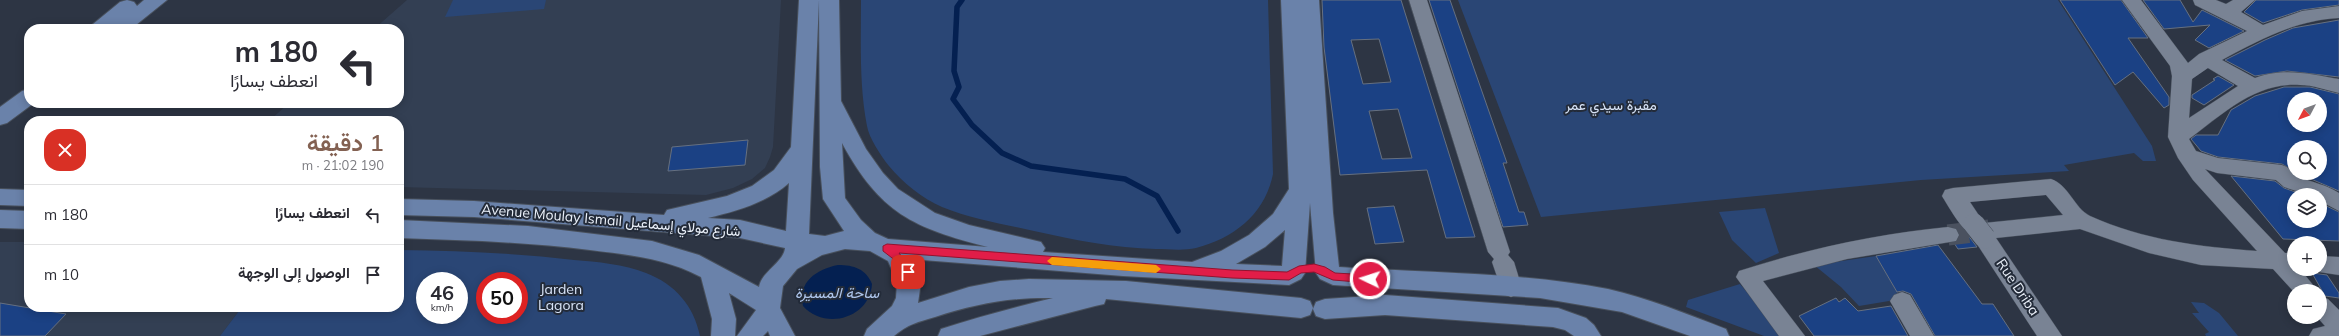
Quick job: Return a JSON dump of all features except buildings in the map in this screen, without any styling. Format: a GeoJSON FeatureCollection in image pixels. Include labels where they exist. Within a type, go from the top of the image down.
{"type":"FeatureCollection","features":[{"type":"Feature","properties":{"kind":"main road"},"geometry":{"type":"LineString","coordinates":[[104,24],[135,0]]}},
{"type":"Feature","properties":{"kind":"main road"},"geometry":{"type":"LineString","coordinates":[[125,24],[157,0]]}},
{"type":"Feature","properties":{"kind":"main road"},"geometry":{"type":"LineString","coordinates":[[783,336],[774,326],[768,308],[771,286],[796,250],[800,149],[809,0]]}},
{"type":"Feature","properties":{"kind":"main road"},"geometry":{"type":"LineString","coordinates":[[829,0],[831,167],[834,199],[853,226],[877,245],[900,259],[908,272],[910,288],[906,304],[896,320],[876,336]]}},
{"type":"Feature","properties":{"kind":"main road"},"geometry":{"type":"LineString","coordinates":[[1291,0],[1300,188],[1291,275],[1285,290],[1293,303],[1301,308]]}},
{"type":"Feature","properties":{"kind":"main road"},"geometry":{"type":"LineString","coordinates":[[1309,0],[1322,213],[1331,275],[1340,288],[1339,295],[1336,300],[1325,309]]}},
{"type":"Feature","properties":{"kind":"main road"},"geometry":{"type":"LineString","coordinates":[[0,101],[24,84]]}},
{"type":"Feature","properties":{"kind":"main road"},"geometry":{"type":"LineString","coordinates":[[0,118],[24,100]]}},
{"type":"Feature","properties":{"kind":"main road"},"geometry":{"type":"LineString","coordinates":[[831,102],[862,161],[876,180],[894,197],[924,217],[963,233],[1191,296],[1313,310],[1385,305],[1553,317],[1570,321],[1586,332],[1607,299]]}},
{"type":"Feature","properties":{"kind":"main road"},"geometry":{"type":"LineString","coordinates":[[640,222],[706,211],[763,190],[784,175],[800,149]]}},
{"type":"Feature","properties":{"kind":"main road"},"geometry":{"type":"LineString","coordinates":[[1189,271],[1219,262],[1261,238],[1278,223],[1293,205],[1300,188]]}},
{"type":"Feature","properties":{"kind":"main road"},"geometry":{"type":"LineString","coordinates":[[0,197],[24,198]]}},
{"type":"Feature","properties":{"kind":"main road","name":"Avenue Moulay Ismail شارع مولاي إسماعيل"},"geometry":{"type":"LineString","coordinates":[[404,207],[474,209],[740,229],[796,250]]}},
{"type":"Feature","properties":{"kind":"main road"},"geometry":{"type":"LineString","coordinates":[[0,219],[24,220]]}},
{"type":"Feature","properties":{"kind":"main road","name":"Avenue Moulay Ismail شارع مولاي إسماعيل"},"geometry":{"type":"LineString","coordinates":[[404,229],[462,230],[581,239],[619,244],[678,256],[711,271],[768,308]]}},
{"type":"Feature","properties":{"kind":"main road"},"geometry":{"type":"LineString","coordinates":[[796,250],[853,239],[877,245],[1124,278]]}},
{"type":"Feature","properties":{"kind":"main road"},"geometry":{"type":"LineString","coordinates":[[896,320],[970,296],[1000,290],[1189,271],[1291,275],[1306,268],[1322,270],[1331,275],[1511,288],[1607,299],[1637,306],[1716,336]]}},
{"type":"Feature","properties":{"kind":"main road"},"geometry":{"type":"LineString","coordinates":[[711,271],[724,319],[723,336]]}},
{"type":"Feature","properties":{"kind":"main road"},"geometry":{"type":"LineString","coordinates":[[950,336],[1124,278]]}},
{"type":"Feature","properties":{"kind":"main road"},"geometry":{"type":"LineString","coordinates":[[749,336],[768,308]]}},
{"type":"Feature","properties":{"kind":"street"},"geometry":{"type":"LineString","coordinates":[[1418,0],[1511,288]]}},
{"type":"Feature","properties":{"kind":"street"},"geometry":{"type":"LineString","coordinates":[[2131,0],[2179,65],[2182,76],[2178,137],[2194,167],[2286,262],[2302,284]]}},
{"type":"Feature","properties":{"kind":"street"},"geometry":{"type":"LineString","coordinates":[[2227,12],[2246,0]]}},
{"type":"Feature","properties":{"kind":"street"},"geometry":{"type":"LineString","coordinates":[[2202,1],[2227,12],[2264,33]]}},
{"type":"Feature","properties":{"kind":"street"},"geometry":{"type":"LineString","coordinates":[[2182,76],[2206,59],[2294,20],[2331,11],[2339,12]]}},
{"type":"Feature","properties":{"kind":"street"},"geometry":{"type":"LineString","coordinates":[[2206,59],[2252,85]]}},
{"type":"Feature","properties":{"kind":"street"},"geometry":{"type":"LineString","coordinates":[[2178,137],[2252,85],[2279,78],[2300,78],[2339,86]]}},
{"type":"Feature","properties":{"kind":"street"},"geometry":{"type":"LineString","coordinates":[[2194,167],[2199,159],[2217,165],[2282,173],[2292,182],[2318,190],[2339,203]]}},
{"type":"Feature","properties":{"kind":"street","name":"Rue Driba"},"geometry":{"type":"LineString","coordinates":[[2050,336],[1982,230],[1953,196],[2051,187],[2081,221]]}},
{"type":"Feature","properties":{"kind":"street"},"geometry":{"type":"LineString","coordinates":[[1982,230],[2081,221],[2149,245],[2201,256],[2286,262]]}},
{"type":"Feature","properties":{"kind":"street"},"geometry":{"type":"LineString","coordinates":[[1793,336],[1747,277],[1822,255],[1897,240],[1948,234]]}},
{"type":"Feature","properties":{"kind":"street"},"geometry":{"type":"LineString","coordinates":[[2327,265],[2339,266]]}},
{"type":"Feature","properties":{"kind":"street"},"geometry":{"type":"LineString","coordinates":[[1902,301],[1922,336]]}},
{"type":"Feature","properties":{"kind":"street"},"geometry":{"type":"LineString","coordinates":[[2327,313],[2339,326]]}},
{"type":"Feature","properties":{"kind":"street"},"geometry":{"type":"LineString","coordinates":[[2321,336],[2339,334]]}},
{"type":"Feature","properties":{"kind":"shaded area"},"geometry":{"type":"Polygon","coordinates":[[[407,0],[781,0],[773,147],[770,157],[765,168],[752,179],[733,188],[706,195],[404,187],[404,116],[275,116],[283,108],[404,108],[404,24],[380,24],[407,0]]]}},
{"type":"Feature","properties":{"kind":"shaded area"},"geometry":{"type":"Polygon","coordinates":[[[0,242],[24,242],[24,312],[238,312],[220,336],[0,336],[0,242]]]}},
{"type":"Feature","properties":{"kind":"green space"},"geometry":{"type":"Polygon","coordinates":[[[453,0],[546,0],[544,9],[445,17],[453,0]]]}},
{"type":"Feature","properties":{"kind":"green space"},"geometry":{"type":"Polygon","coordinates":[[[861,0],[1268,0],[1273,174],[1263,201],[1246,222],[1235,231],[1210,244],[1181,250],[1125,247],[1080,240],[976,218],[935,204],[913,190],[894,172],[879,152],[868,131],[864,110],[862,79],[861,0]]]}},
{"type":"Feature","properties":{"kind":"green space","name":"مقبرة سيدي عمر"},"geometry":{"type":"Polygon","coordinates":[[[1458,0],[2058,0],[2152,146],[2156,161],[2143,161],[2134,153],[2064,165],[2069,171],[1921,180],[1541,217],[1458,0]]]}},
{"type":"Feature","properties":{"kind":"green space"},"geometry":{"type":"Polygon","coordinates":[[[1765,208],[1779,253],[1756,263],[1732,240],[1719,212],[1765,208]]]}},
{"type":"Feature","properties":{"kind":"green space","name":"Jarden Lagora"},"geometry":{"type":"Polygon","coordinates":[[[404,250],[530,256],[620,265],[638,270],[666,283],[682,297],[693,315],[700,336],[220,336],[238,312],[404,312],[404,250]]]}},
{"type":"Feature","properties":{"kind":"green space"},"geometry":{"type":"Polygon","coordinates":[[[1876,256],[1899,295],[1893,296],[1895,300],[1859,306],[1841,287],[1814,265],[1876,256]]]}},
{"type":"Feature","properties":{"kind":"green space"},"geometry":{"type":"Polygon","coordinates":[[[1740,284],[1784,336],[1764,336],[1686,307],[1688,300],[1740,284]]]}},
{"type":"Feature","properties":{"kind":"green space"},"geometry":{"type":"Polygon","coordinates":[[[2191,302],[2204,303],[2219,313],[2238,336],[2206,336],[2205,334],[2209,332],[2192,313],[2199,313],[2191,302]]]}},
{"type":"Feature","properties":{"kind":"water","name":"ساحة المسيرة"},"geometry":{"type":"Polygon","coordinates":[[[838,265],[854,267],[863,271],[872,284],[869,296],[863,305],[855,312],[845,317],[834,319],[823,318],[812,314],[803,306],[803,290],[806,284],[816,273],[838,265]]]}},
{"type":"Feature","properties":{"kind":"waterway"},"geometry":{"type":"LineString","coordinates":[[962,0],[957,7],[954,71],[959,87],[953,99],[972,125],[1002,153],[1031,166],[1125,179],[1157,196],[1178,231]]}},
{"type":"Feature","properties":{"kind":"tunnel"},"geometry":{"type":"LineString","coordinates":[[1948,235],[1989,230]]}},
{"type":"Feature","properties":{"kind":"slow traffic"},"geometry":{"type":"LineString","coordinates":[[1052,261],[1156,269]]}},
{"type":"Feature","properties":{"kind":"route"},"geometry":{"type":"LineString","coordinates":[[908,272],[900,259],[887,248],[1123,267],[1232,274],[1289,276],[1299,270],[1314,268],[1322,270],[1333,276],[1370,279]]}}]}
